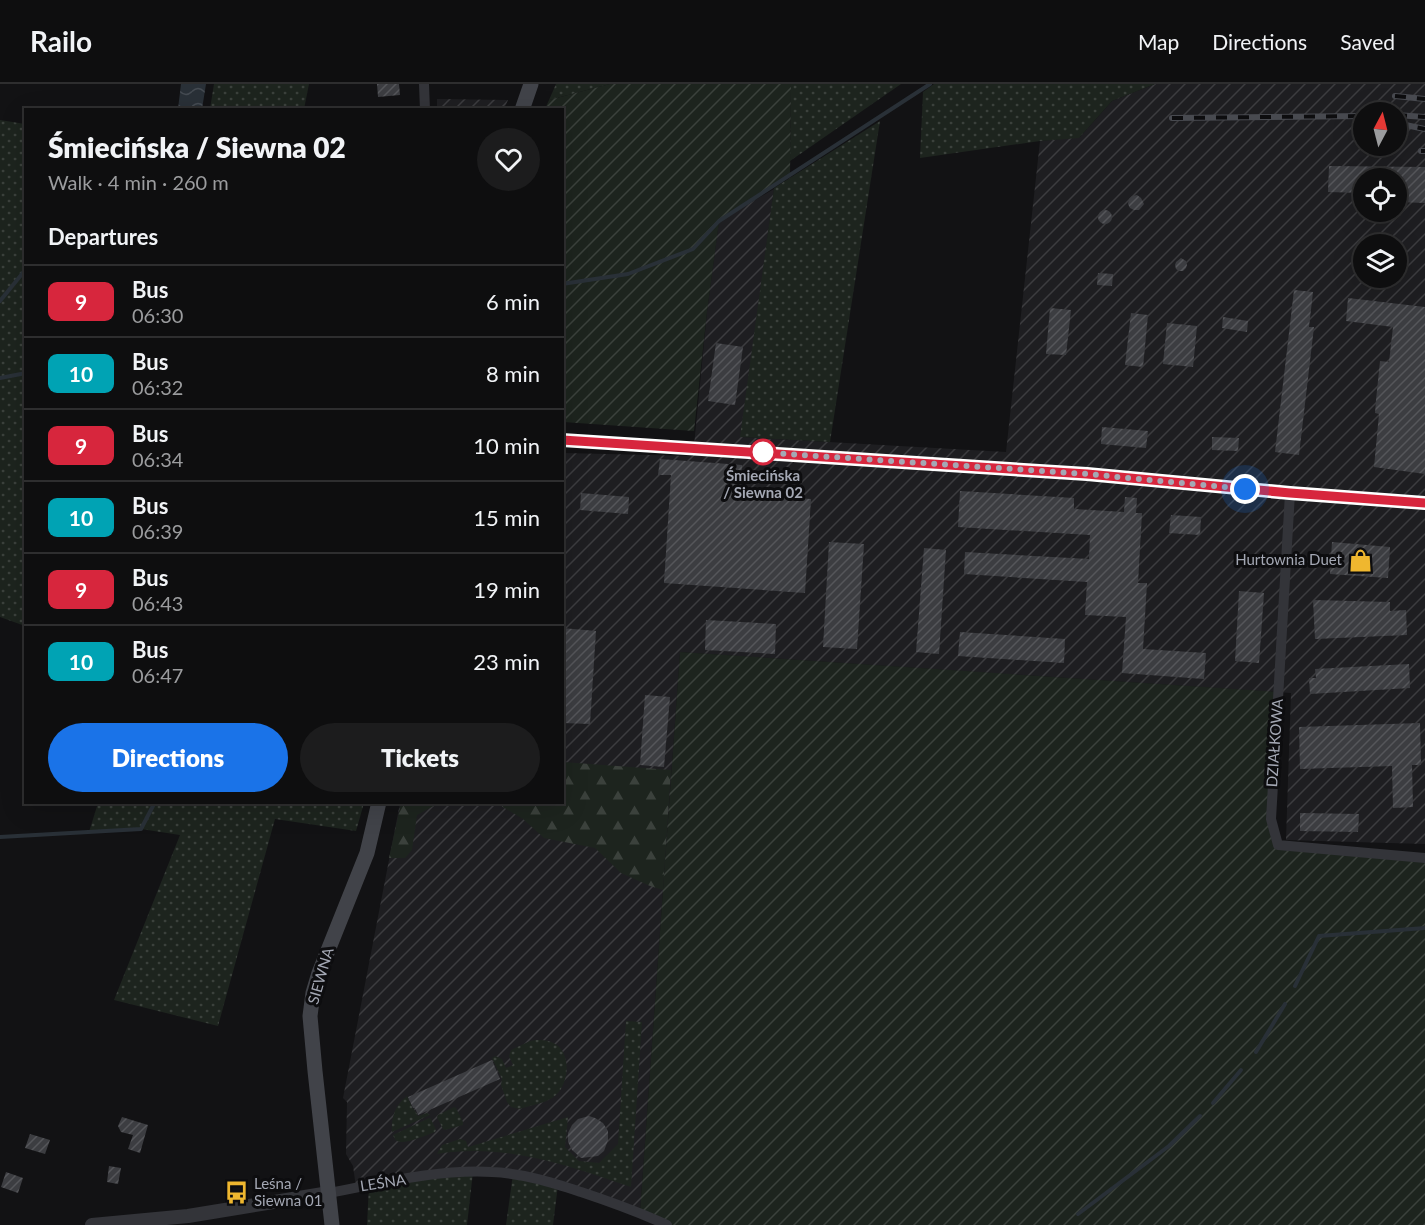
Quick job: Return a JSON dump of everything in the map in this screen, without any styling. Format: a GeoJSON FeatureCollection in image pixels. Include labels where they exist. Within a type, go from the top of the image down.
{"type":"FeatureCollection","features":[{"type":"Feature","properties":{"kind":"main road"},"geometry":{"type":"LineString","coordinates":[[523,108],[531,84]]}},
{"type":"Feature","properties":{"kind":"main road","name":"SIEWNA"},"geometry":{"type":"LineString","coordinates":[[332,1225],[310,1016],[319,973],[367,853],[379,804]]}},
{"type":"Feature","properties":{"kind":"street"},"geometry":{"type":"LineString","coordinates":[[424,84],[425,108]]}},
{"type":"Feature","properties":{"kind":"street"},"geometry":{"type":"LineString","coordinates":[[564,440],[1087,474],[1425,503]]}},
{"type":"Feature","properties":{"kind":"street","name":"DZIAŁKOWA"},"geometry":{"type":"LineString","coordinates":[[1290,493],[1271,819],[1278,845],[1425,858]]}},
{"type":"Feature","properties":{"kind":"street","name":"LEŚNA"},"geometry":{"type":"LineString","coordinates":[[92,1225],[188,1216],[447,1173],[473,1172],[513,1174],[568,1188],[640,1212],[667,1225]]}},
{"type":"Feature","properties":{"kind":"shaded area"},"geometry":{"type":"Polygon","coordinates":[[[1155,84],[1425,84],[1425,844],[1286,840],[1291,693],[680,652],[640,1212],[493,1172],[356,1187],[353,1166],[346,1154],[347,1102],[343,1098],[400,804],[564,804],[564,453],[693,456],[707,312],[719,221],[774,189],[741,437],[1006,452],[1040,141],[1080,137],[1112,101],[1155,84]]]}},
{"type":"Feature","properties":{"kind":"shaded area"},"geometry":{"type":"Polygon","coordinates":[[[437,99],[508,100],[504,108],[437,108],[437,99]]]}},
{"type":"Feature","properties":{"kind":"green space"},"geometry":{"type":"Polygon","coordinates":[[[214,84],[309,84],[304,108],[210,108],[214,84]]]}},
{"type":"Feature","properties":{"kind":"green space"},"geometry":{"type":"Polygon","coordinates":[[[556,84],[610,84],[549,100],[556,84]]]}},
{"type":"Feature","properties":{"kind":"green space"},"geometry":{"type":"Polygon","coordinates":[[[610,84],[791,84],[790,175],[719,222],[694,431],[564,422],[564,108],[545,108],[549,100],[610,84]]]}},
{"type":"Feature","properties":{"kind":"green space"},"geometry":{"type":"Polygon","coordinates":[[[791,84],[901,84],[790,161],[791,84]]]}},
{"type":"Feature","properties":{"kind":"green space"},"geometry":{"type":"Polygon","coordinates":[[[934,84],[1155,84],[1112,101],[1079,138],[1040,141],[920,158],[923,92],[934,84]]]}},
{"type":"Feature","properties":{"kind":"green space"},"geometry":{"type":"Polygon","coordinates":[[[0,120],[24,124],[24,626],[0,617],[0,120]]]}},
{"type":"Feature","properties":{"kind":"green space"},"geometry":{"type":"Polygon","coordinates":[[[880,121],[830,442],[740,437],[774,188],[880,121]]]}},
{"type":"Feature","properties":{"kind":"green space"},"geometry":{"type":"Polygon","coordinates":[[[680,652],[1278,692],[1271,819],[1278,845],[1425,858],[1425,1225],[667,1225],[640,1212],[680,652]]]}},
{"type":"Feature","properties":{"kind":"green space"},"geometry":{"type":"Polygon","coordinates":[[[564,762],[671,770],[663,890],[621,873],[595,848],[544,838],[523,819],[498,804],[564,804],[564,762]]]}},
{"type":"Feature","properties":{"kind":"green space"},"geometry":{"type":"Polygon","coordinates":[[[97,804],[364,804],[356,831],[275,819],[218,1026],[114,1000],[180,835],[141,829],[89,832],[97,804]]]}},
{"type":"Feature","properties":{"kind":"green space"},"geometry":{"type":"Polygon","coordinates":[[[401,804],[437,804],[417,815],[412,850],[405,858],[389,858],[401,804]]]}},
{"type":"Feature","properties":{"kind":"green space"},"geometry":{"type":"Polygon","coordinates":[[[626,1021],[642,1022],[631,1187],[536,1158],[487,1151],[437,1154],[442,1145],[460,1139],[466,1141],[468,1147],[568,1117],[565,1147],[579,1161],[599,1163],[618,1144],[626,1021]]]}},
{"type":"Feature","properties":{"kind":"green space"},"geometry":{"type":"Polygon","coordinates":[[[536,1040],[551,1042],[563,1051],[567,1066],[564,1082],[556,1095],[549,1100],[520,1109],[511,1107],[507,1102],[501,1085],[502,1079],[492,1058],[495,1056],[502,1059],[506,1068],[513,1065],[509,1056],[511,1050],[536,1040]]]}},
{"type":"Feature","properties":{"kind":"green space"},"geometry":{"type":"Polygon","coordinates":[[[407,1096],[418,1116],[427,1113],[430,1115],[392,1132],[395,1112],[399,1103],[407,1096]]]}},
{"type":"Feature","properties":{"kind":"green space"},"geometry":{"type":"Polygon","coordinates":[[[454,1107],[463,1125],[445,1130],[437,1117],[454,1107]]]}},
{"type":"Feature","properties":{"kind":"green space"},"geometry":{"type":"Polygon","coordinates":[[[429,1118],[435,1132],[408,1141],[400,1142],[395,1139],[393,1135],[429,1118]]]}},
{"type":"Feature","properties":{"kind":"green space"},"geometry":{"type":"Polygon","coordinates":[[[473,1172],[467,1225],[367,1225],[369,1185],[473,1172]]]}},
{"type":"Feature","properties":{"kind":"green space"},"geometry":{"type":"Polygon","coordinates":[[[513,1174],[558,1185],[553,1225],[506,1225],[513,1174]]]}},
{"type":"Feature","properties":{"kind":"water"},"geometry":{"type":"Polygon","coordinates":[[[181,84],[206,84],[202,108],[178,108],[181,84]]]}},
{"type":"Feature","properties":{"kind":"building"},"geometry":{"type":"Polygon","coordinates":[[[377,84],[399,84],[400,95],[378,97],[377,84]]]}},
{"type":"Feature","properties":{"kind":"building"},"geometry":{"type":"Polygon","coordinates":[[[1329,166],[1425,167],[1425,203],[1407,202],[1407,168],[1353,168],[1353,193],[1328,192],[1329,166]]]}},
{"type":"Feature","properties":{"kind":"building"},"geometry":{"type":"Polygon","coordinates":[[[1137,195],[1144,204],[1139,210],[1134,210],[1128,204],[1129,199],[1137,195]]]}},
{"type":"Feature","properties":{"kind":"building"},"geometry":{"type":"Polygon","coordinates":[[[1102,210],[1108,210],[1112,217],[1108,224],[1102,224],[1098,220],[1098,214],[1102,210]]]}},
{"type":"Feature","properties":{"kind":"building"},"geometry":{"type":"Polygon","coordinates":[[[1181,258],[1186,261],[1187,265],[1183,271],[1179,271],[1175,265],[1181,258]]]}},
{"type":"Feature","properties":{"kind":"building"},"geometry":{"type":"Polygon","coordinates":[[[1098,273],[1113,274],[1112,286],[1097,285],[1098,273]]]}},
{"type":"Feature","properties":{"kind":"building"},"geometry":{"type":"Polygon","coordinates":[[[1294,290],[1313,292],[1309,327],[1314,327],[1299,455],[1275,452],[1294,290]]]}},
{"type":"Feature","properties":{"kind":"building"},"geometry":{"type":"Polygon","coordinates":[[[1348,298],[1425,307],[1425,474],[1374,467],[1379,414],[1375,413],[1380,361],[1389,362],[1393,327],[1346,321],[1348,298]]]}},
{"type":"Feature","properties":{"kind":"building"},"geometry":{"type":"Polygon","coordinates":[[[1050,308],[1071,310],[1066,355],[1046,354],[1050,308]]]}},
{"type":"Feature","properties":{"kind":"building"},"geometry":{"type":"Polygon","coordinates":[[[1131,313],[1148,315],[1143,367],[1125,365],[1131,313]]]}},
{"type":"Feature","properties":{"kind":"building"},"geometry":{"type":"Polygon","coordinates":[[[1223,317],[1248,321],[1247,332],[1222,328],[1223,317]]]}},
{"type":"Feature","properties":{"kind":"building"},"geometry":{"type":"Polygon","coordinates":[[[1167,323],[1197,326],[1193,367],[1163,364],[1167,323]]]}},
{"type":"Feature","properties":{"kind":"building"},"geometry":{"type":"Polygon","coordinates":[[[716,343],[743,347],[735,405],[708,401],[716,343]]]}},
{"type":"Feature","properties":{"kind":"building"},"geometry":{"type":"Polygon","coordinates":[[[1102,427],[1148,431],[1146,448],[1101,444],[1102,427]]]}},
{"type":"Feature","properties":{"kind":"building"},"geometry":{"type":"Polygon","coordinates":[[[1212,437],[1239,438],[1238,451],[1212,450],[1212,437]]]}},
{"type":"Feature","properties":{"kind":"building"},"geometry":{"type":"Polygon","coordinates":[[[660,459],[742,465],[740,494],[811,499],[805,593],[664,583],[671,475],[658,475],[660,459]]]}},
{"type":"Feature","properties":{"kind":"building"},"geometry":{"type":"Polygon","coordinates":[[[960,491],[1074,498],[1074,509],[1124,512],[1125,497],[1137,498],[1136,513],[1142,513],[1138,583],[1147,583],[1143,649],[1206,653],[1204,679],[1122,673],[1126,617],[1085,615],[1087,582],[964,574],[965,552],[1089,559],[1090,535],[958,527],[960,491]]]}},
{"type":"Feature","properties":{"kind":"building"},"geometry":{"type":"Polygon","coordinates":[[[581,493],[629,497],[628,514],[580,510],[581,493]]]}},
{"type":"Feature","properties":{"kind":"building"},"geometry":{"type":"Polygon","coordinates":[[[1171,515],[1201,517],[1200,535],[1169,533],[1171,515]]]}},
{"type":"Feature","properties":{"kind":"building"},"geometry":{"type":"Polygon","coordinates":[[[829,542],[864,544],[857,649],[823,647],[829,542]]]}},
{"type":"Feature","properties":{"kind":"building","name":"Hurtownia Duet"},"geometry":{"type":"Polygon","coordinates":[[[1332,542],[1390,547],[1388,578],[1330,574],[1332,542]]]}},
{"type":"Feature","properties":{"kind":"building"},"geometry":{"type":"Polygon","coordinates":[[[924,548],[946,550],[939,654],[916,652],[924,548]]]}},
{"type":"Feature","properties":{"kind":"building"},"geometry":{"type":"Polygon","coordinates":[[[1239,591],[1264,593],[1259,663],[1235,661],[1239,591]]]}},
{"type":"Feature","properties":{"kind":"building"},"geometry":{"type":"Polygon","coordinates":[[[1313,600],[1390,602],[1390,611],[1406,610],[1407,635],[1315,639],[1313,600]]]}},
{"type":"Feature","properties":{"kind":"building"},"geometry":{"type":"Polygon","coordinates":[[[706,620],[776,624],[775,654],[705,650],[706,620]]]}},
{"type":"Feature","properties":{"kind":"building"},"geometry":{"type":"Polygon","coordinates":[[[564,628],[596,631],[590,724],[564,723],[564,628]]]}},
{"type":"Feature","properties":{"kind":"building"},"geometry":{"type":"Polygon","coordinates":[[[960,632],[1065,639],[1064,663],[958,656],[960,632]]]}},
{"type":"Feature","properties":{"kind":"building"},"geometry":{"type":"Polygon","coordinates":[[[1409,664],[1410,688],[1310,694],[1309,678],[1316,678],[1315,669],[1409,664]]]}},
{"type":"Feature","properties":{"kind":"building"},"geometry":{"type":"Polygon","coordinates":[[[645,695],[670,697],[664,767],[640,765],[645,695]]]}},
{"type":"Feature","properties":{"kind":"building"},"geometry":{"type":"Polygon","coordinates":[[[1420,723],[1421,765],[1412,765],[1413,807],[1393,808],[1392,766],[1300,769],[1299,727],[1420,723]]]}},
{"type":"Feature","properties":{"kind":"building"},"geometry":{"type":"Polygon","coordinates":[[[1300,813],[1359,814],[1358,832],[1300,831],[1300,813]]]}},
{"type":"Feature","properties":{"kind":"building"},"geometry":{"type":"Polygon","coordinates":[[[492,1060],[500,1079],[418,1115],[413,1108],[408,1097],[492,1060]]]}},
{"type":"Feature","properties":{"kind":"building"},"geometry":{"type":"Polygon","coordinates":[[[589,1116],[603,1123],[608,1131],[608,1140],[604,1151],[598,1156],[581,1158],[572,1150],[568,1142],[568,1133],[578,1119],[589,1116]]]}},
{"type":"Feature","properties":{"kind":"building"},"geometry":{"type":"Polygon","coordinates":[[[122,1117],[148,1125],[140,1153],[128,1149],[133,1135],[121,1132],[118,1126],[122,1117]]]}},
{"type":"Feature","properties":{"kind":"building"},"geometry":{"type":"Polygon","coordinates":[[[30,1134],[50,1140],[45,1154],[25,1148],[30,1134]]]}},
{"type":"Feature","properties":{"kind":"building"},"geometry":{"type":"Polygon","coordinates":[[[109,1166],[121,1168],[118,1184],[107,1182],[109,1166]]]}},
{"type":"Feature","properties":{"kind":"building"},"geometry":{"type":"Polygon","coordinates":[[[6,1172],[23,1178],[18,1193],[1,1187],[6,1172]]]}},
{"type":"Feature","properties":{"kind":"waterway"},"geometry":{"type":"LineString","coordinates":[[564,284],[628,274],[693,249],[719,221],[930,84]]}},
{"type":"Feature","properties":{"kind":"waterway"},"geometry":{"type":"LineString","coordinates":[[0,301],[24,271]]}},
{"type":"Feature","properties":{"kind":"waterway"},"geometry":{"type":"LineString","coordinates":[[0,378],[24,373]]}},
{"type":"Feature","properties":{"kind":"waterway"},"geometry":{"type":"LineString","coordinates":[[0,837],[141,829],[154,804]]}},
{"type":"Feature","properties":{"kind":"waterway"},"geometry":{"type":"LineString","coordinates":[[1295,986],[1319,936],[1425,928]]}},
{"type":"Feature","properties":{"kind":"waterway"},"geometry":{"type":"LineString","coordinates":[[1256,1052],[1285,1004]]}},
{"type":"Feature","properties":{"kind":"waterway"},"geometry":{"type":"LineString","coordinates":[[1213,1103],[1241,1070]]}},
{"type":"Feature","properties":{"kind":"waterway"},"geometry":{"type":"LineString","coordinates":[[1078,1214],[1169,1146],[1200,1116]]}},
{"type":"Feature","properties":{"kind":"railway"},"geometry":{"type":"LineString","coordinates":[[1395,96],[1425,99]]}},
{"type":"Feature","properties":{"kind":"railway"},"geometry":{"type":"LineString","coordinates":[[1172,118],[1353,116]]}},
{"type":"Feature","properties":{"kind":"railway"},"geometry":{"type":"LineString","coordinates":[[1407,116],[1425,117]]}},
{"type":"Feature","properties":{"kind":"railway"},"geometry":{"type":"LineString","coordinates":[[1407,125],[1425,129]]}},
{"type":"Feature","properties":{"kind":"bus line","name":"9"},"geometry":{"type":"LineString","coordinates":[[564,440],[1087,474],[1425,503]]}},
{"type":"Feature","properties":{"kind":"place","name":"Śmiecińska / Siewna 02"},"geometry":{"type":"Point","coordinates":[763,452]}},
{"type":"Feature","properties":{"kind":"place","name":"Hurtownia Duet"},"geometry":{"type":"Point","coordinates":[1360,560]}},
{"type":"Feature","properties":{"kind":"place","name":"Leśna / Siewna 01"},"geometry":{"type":"Point","coordinates":[236,1193]}},
{"type":"Feature","properties":{"kind":"route"},"geometry":{"type":"LineString","coordinates":[[763,452],[757,452],[1087,474],[1245,489]]}}]}
